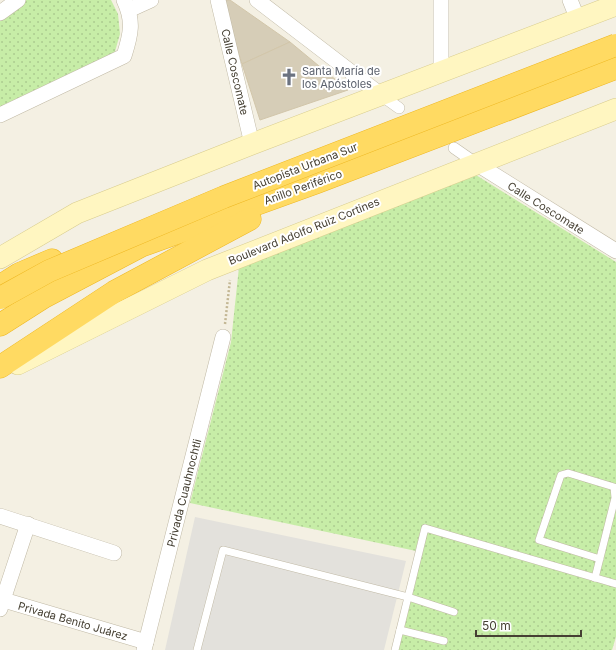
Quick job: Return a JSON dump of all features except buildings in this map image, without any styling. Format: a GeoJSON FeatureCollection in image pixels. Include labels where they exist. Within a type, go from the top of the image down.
{"type":"FeatureCollection","features":[{"type":"Feature","properties":{"kind":"highway","name":"Anillo Periférico"},"geometry":{"type":"LineString","coordinates":[[0,285],[19,274],[148,221],[616,40]]}},
{"type":"Feature","properties":{"kind":"highway","name":"Autopista Urbana Sur"},"geometry":{"type":"LineString","coordinates":[[0,298],[49,270],[224,197],[616,45]]}},
{"type":"Feature","properties":{"kind":"highway","name":"Autopista Urbana Sur"},"geometry":{"type":"LineString","coordinates":[[0,312],[52,284],[223,209],[616,60]]}},
{"type":"Feature","properties":{"kind":"highway","name":"Anillo Periférico"},"geometry":{"type":"LineString","coordinates":[[0,325],[44,297],[141,246],[318,182],[616,68]]}},
{"type":"Feature","properties":{"kind":"highway"},"geometry":{"type":"LineString","coordinates":[[0,367],[114,292],[318,182]]}},
{"type":"Feature","properties":{"kind":"main road"},"geometry":{"type":"LineString","coordinates":[[0,258],[77,213],[252,144],[616,5]]}},
{"type":"Feature","properties":{"kind":"main road","name":"Boulevard Adolfo Ruiz Cortines"},"geometry":{"type":"LineString","coordinates":[[0,373],[207,270],[616,109]]}},
{"type":"Feature","properties":{"kind":"street"},"geometry":{"type":"LineString","coordinates":[[0,13],[18,0]]}},
{"type":"Feature","properties":{"kind":"street"},"geometry":{"type":"LineString","coordinates":[[0,115],[124,56],[131,33],[127,5],[151,0]]}},
{"type":"Feature","properties":{"kind":"street","name":"Calle Coscomate"},"geometry":{"type":"LineString","coordinates":[[218,0],[252,144]]}},
{"type":"Feature","properties":{"kind":"street"},"geometry":{"type":"LineString","coordinates":[[257,0],[398,108]]}},
{"type":"Feature","properties":{"kind":"street"},"geometry":{"type":"LineString","coordinates":[[441,0],[441,72]]}},
{"type":"Feature","properties":{"kind":"street"},"geometry":{"type":"LineString","coordinates":[[570,0],[578,20]]}},
{"type":"Feature","properties":{"kind":"street"},"geometry":{"type":"LineString","coordinates":[[454,148],[477,164]]}},
{"type":"Feature","properties":{"kind":"street","name":"Calle Coscomate"},"geometry":{"type":"LineString","coordinates":[[477,164],[616,251]]}},
{"type":"Feature","properties":{"kind":"street","name":"Privada Cuauhnochtli"},"geometry":{"type":"LineString","coordinates":[[145,646],[223,337]]}},
{"type":"Feature","properties":{"kind":"street"},"geometry":{"type":"LineString","coordinates":[[0,516],[114,553]]}},
{"type":"Feature","properties":{"kind":"street"},"geometry":{"type":"LineString","coordinates":[[1,603],[28,524]]}},
{"type":"Feature","properties":{"kind":"street","name":"Privada Benito Juárez"},"geometry":{"type":"LineString","coordinates":[[1,603],[145,646]]}},
{"type":"Feature","properties":{"kind":"lane"},"geometry":{"type":"LineString","coordinates":[[595,578],[600,559],[615,498],[614,487],[568,473],[560,475],[539,540],[600,559]]}},
{"type":"Feature","properties":{"kind":"lane"},"geometry":{"type":"LineString","coordinates":[[395,650],[425,528],[616,584]]}},
{"type":"Feature","properties":{"kind":"lane"},"geometry":{"type":"LineString","coordinates":[[197,650],[223,550],[408,597],[454,612]]}},
{"type":"Feature","properties":{"kind":"lane"},"geometry":{"type":"LineString","coordinates":[[400,630],[444,641]]}},
{"type":"Feature","properties":{"kind":"path"},"geometry":{"type":"LineString","coordinates":[[223,337],[232,260]]}},
{"type":"Feature","properties":{"kind":"green space"},"geometry":{"type":"Polygon","coordinates":[[[26,0],[111,0],[118,14],[120,34],[114,55],[0,109],[0,19],[26,0]]]}},
{"type":"Feature","properties":{"kind":"green space"},"geometry":{"type":"Polygon","coordinates":[[[476,175],[616,262],[616,637],[612,650],[392,650],[416,551],[190,503],[231,342],[239,267],[476,175]]]}},
{"type":"Feature","properties":{"kind":"shaded area"},"geometry":{"type":"Polygon","coordinates":[[[195,517],[406,561],[384,650],[165,650],[195,517]]]}},
{"type":"Feature","properties":{"kind":"place","name":"Santa María de los Apóstoles"},"geometry":{"type":"Point","coordinates":[289,77]}}]}
